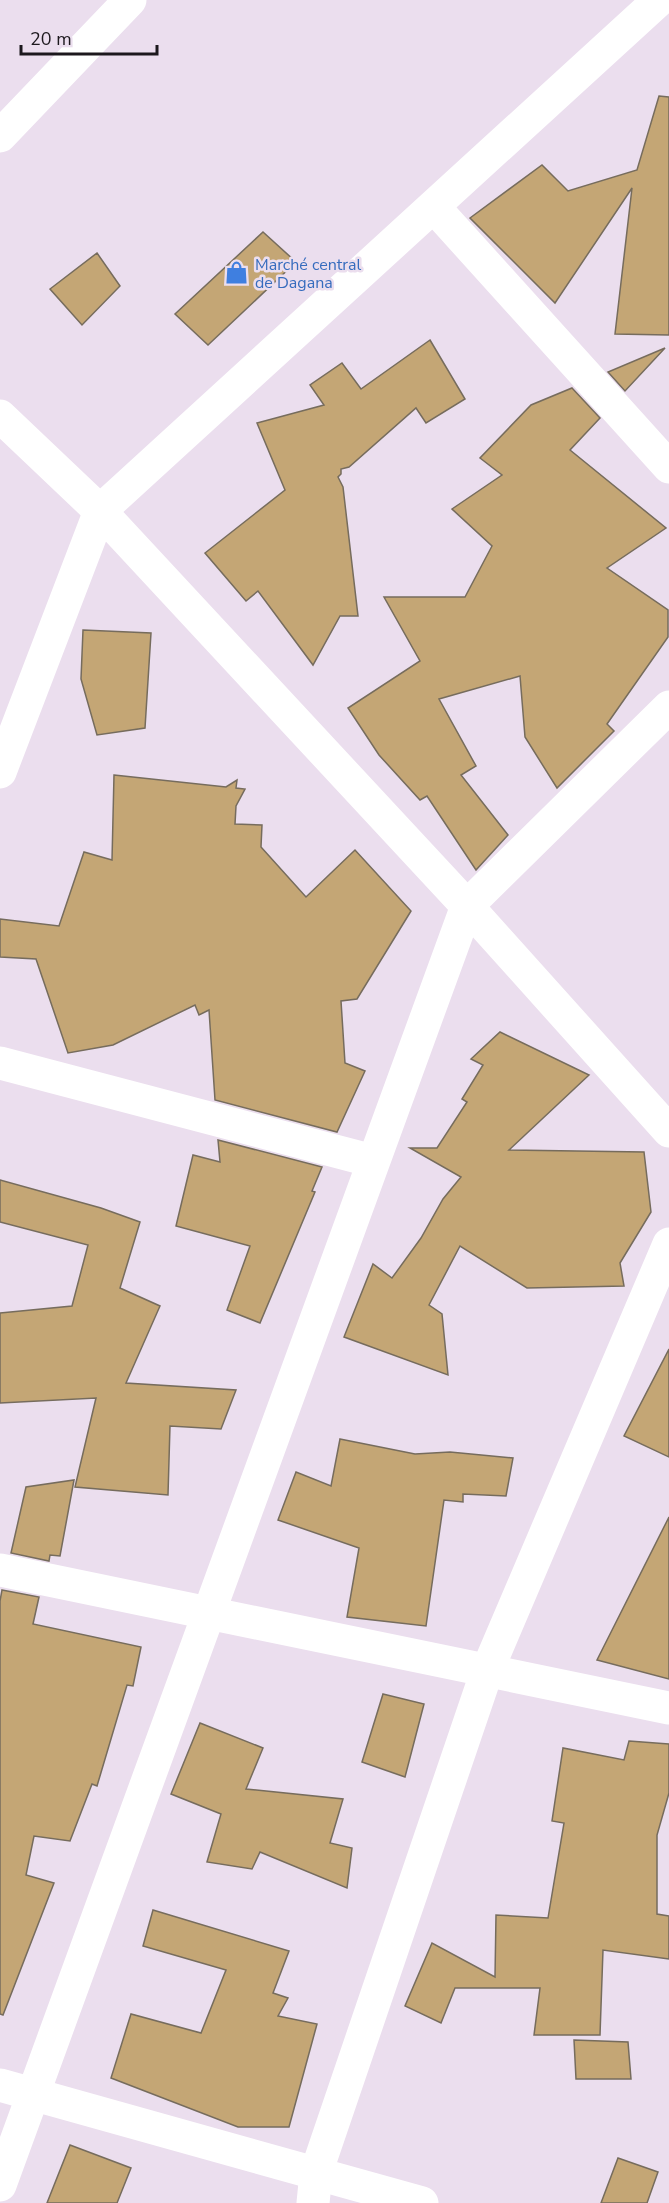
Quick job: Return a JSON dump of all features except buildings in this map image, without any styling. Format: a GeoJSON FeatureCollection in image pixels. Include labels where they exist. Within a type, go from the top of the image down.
{"type":"FeatureCollection","features":[{"type":"Feature","properties":{"kind":"street"},"geometry":{"type":"LineString","coordinates":[[0,135],[130,0]]}},
{"type":"Feature","properties":{"kind":"street"},"geometry":{"type":"LineString","coordinates":[[0,772],[100,511],[659,0]]}},
{"type":"Feature","properties":{"kind":"street"},"geometry":{"type":"LineString","coordinates":[[434,207],[669,467]]}},
{"type":"Feature","properties":{"kind":"street"},"geometry":{"type":"LineString","coordinates":[[0,416],[100,511],[467,906],[669,1131]]}},
{"type":"Feature","properties":{"kind":"street"},"geometry":{"type":"LineString","coordinates":[[0,2186],[467,906],[669,707]]}},
{"type":"Feature","properties":{"kind":"street"},"geometry":{"type":"LineString","coordinates":[[0,1064],[373,1161]]}},
{"type":"Feature","properties":{"kind":"street"},"geometry":{"type":"LineString","coordinates":[[315,2188],[487,1671],[669,1244]]}},
{"type":"Feature","properties":{"kind":"street"},"geometry":{"type":"LineString","coordinates":[[0,1570],[669,1708]]}},
{"type":"Feature","properties":{"kind":"street"},"geometry":{"type":"LineString","coordinates":[[0,2085],[34,2094],[315,2188],[422,2203]]}},
{"type":"Feature","properties":{"kind":"place","name":"Marché central de Dagana"},"geometry":{"type":"Point","coordinates":[237,273]}}]}
